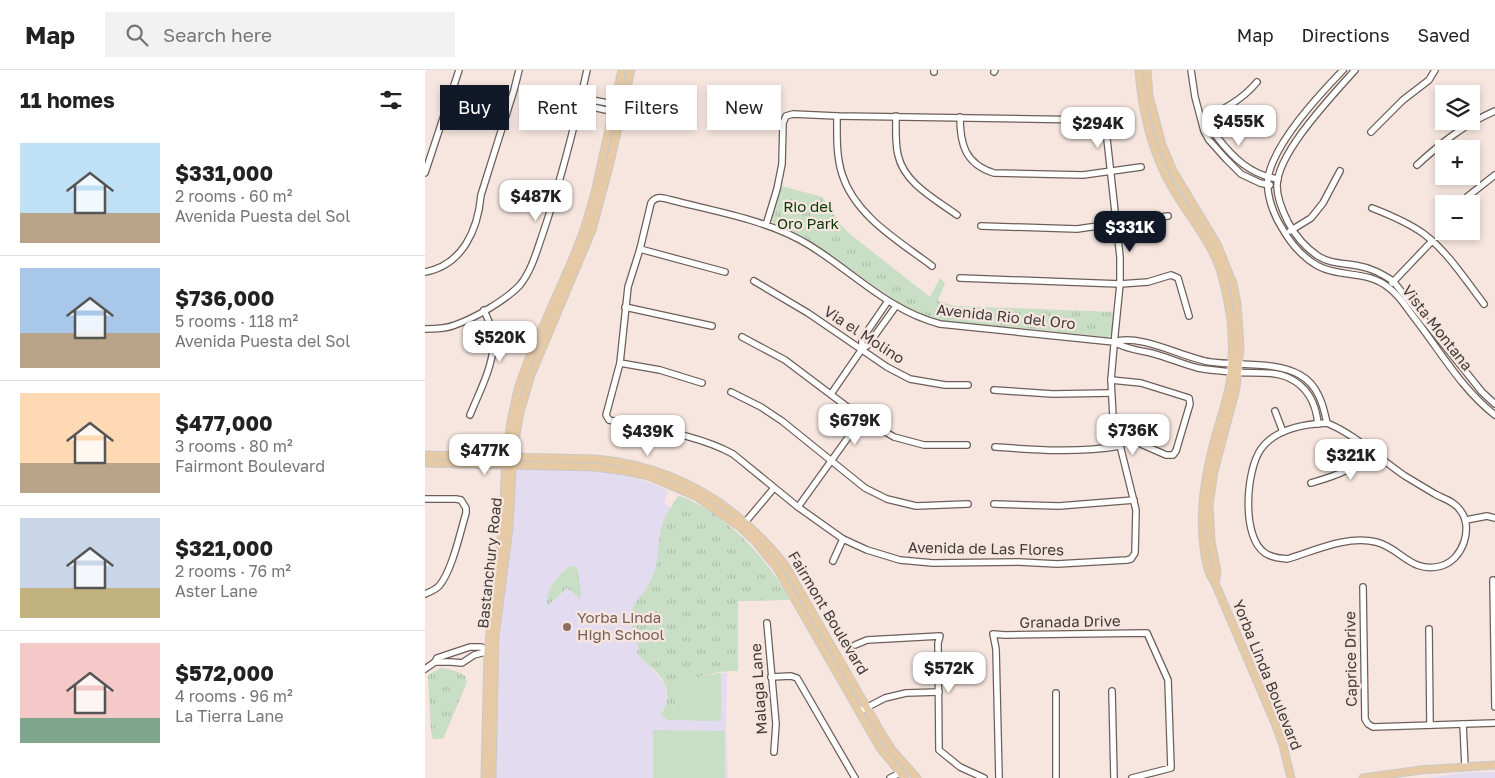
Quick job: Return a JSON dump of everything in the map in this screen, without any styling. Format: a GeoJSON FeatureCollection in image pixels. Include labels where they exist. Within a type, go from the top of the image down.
{"type":"FeatureCollection","features":[{"type":"Feature","properties":{"kind":"main road","name":"Bastanchury Road"},"geometry":{"type":"LineString","coordinates":[[620,85],[622,70]]}},
{"type":"Feature","properties":{"kind":"main road","name":"Bastanchury Road"},"geometry":{"type":"LineString","coordinates":[[626,85],[631,70]]}},
{"type":"Feature","properties":{"kind":"main road","name":"Yorba Linda Boulevard"},"geometry":{"type":"LineString","coordinates":[[1139,70],[1140,89],[1147,125],[1159,158],[1173,189],[1203,234],[1217,261],[1231,318],[1235,368]]}},
{"type":"Feature","properties":{"kind":"main road","name":"Yorba Linda Boulevard"},"geometry":{"type":"LineString","coordinates":[[1147,70],[1150,103],[1162,145],[1173,171],[1217,244],[1233,284],[1240,327],[1235,368],[1206,473],[1202,503],[1206,526],[1209,575],[1215,583],[1275,723],[1283,745],[1291,778]]}},
{"type":"Feature","properties":{"kind":"main road","name":"Bastanchury Road"},"geometry":{"type":"LineString","coordinates":[[488,776],[491,651],[509,462],[520,412],[531,375],[594,224],[609,167],[614,130]]}},
{"type":"Feature","properties":{"kind":"main road","name":"Fairmont Boulevard"},"geometry":{"type":"LineString","coordinates":[[425,455],[509,462]]}},
{"type":"Feature","properties":{"kind":"main road","name":"Fairmont Boulevard"},"geometry":{"type":"LineString","coordinates":[[425,462],[579,463],[625,471],[679,484],[743,524],[781,573],[863,709],[892,750],[917,778]]}},
{"type":"Feature","properties":{"kind":"main road","name":"Fairmont Boulevard"},"geometry":{"type":"LineString","coordinates":[[863,709],[880,748],[901,776]]}},
{"type":"Feature","properties":{"kind":"main road"},"geometry":{"type":"LineString","coordinates":[[1363,778],[1404,772],[1495,765]]}},
{"type":"Feature","properties":{"kind":"main road"},"geometry":{"type":"LineString","coordinates":[[901,776],[906,767]]}},
{"type":"Feature","properties":{"kind":"street"},"geometry":{"type":"LineString","coordinates":[[425,173],[459,70]]}},
{"type":"Feature","properties":{"kind":"street"},"geometry":{"type":"LineString","coordinates":[[425,272],[434,270],[451,260],[464,248],[474,232],[480,210],[481,195],[515,90],[519,70]]}},
{"type":"Feature","properties":{"kind":"street"},"geometry":{"type":"LineString","coordinates":[[584,85],[587,70]]}},
{"type":"Feature","properties":{"kind":"street"},"geometry":{"type":"LineString","coordinates":[[1191,70],[1194,92],[1204,131],[1209,140],[1247,178],[1277,187]]}},
{"type":"Feature","properties":{"kind":"street"},"geometry":{"type":"LineString","coordinates":[[1344,70],[1351,75]]}},
{"type":"Feature","properties":{"kind":"street","name":"Vista Montana"},"geometry":{"type":"LineString","coordinates":[[1344,70],[1315,100],[1298,122],[1277,156],[1268,185],[1273,209],[1285,234],[1299,253],[1317,266],[1333,272],[1366,276],[1388,287],[1399,298],[1470,390],[1495,415]]}},
{"type":"Feature","properties":{"kind":"street","name":"Vista Montana"},"geometry":{"type":"LineString","coordinates":[[1355,70],[1318,112],[1298,139],[1283,164],[1277,187],[1283,213],[1305,245],[1320,257],[1342,265],[1359,266],[1378,271],[1393,281],[1476,385],[1495,404]]}},
{"type":"Feature","properties":{"kind":"street"},"geometry":{"type":"LineString","coordinates":[[1371,132],[1403,100],[1429,80],[1435,70]]}},
{"type":"Feature","properties":{"kind":"street"},"geometry":{"type":"LineString","coordinates":[[1202,119],[1235,102],[1249,92],[1257,82]]}},
{"type":"Feature","properties":{"kind":"street"},"geometry":{"type":"LineString","coordinates":[[1417,165],[1457,130],[1495,110]]}},
{"type":"Feature","properties":{"kind":"street"},"geometry":{"type":"LineString","coordinates":[[766,225],[782,164],[783,123],[787,116],[793,114],[1092,120],[1103,122],[1106,130],[1118,224],[1120,284],[1111,393],[1113,417],[1119,446],[1134,500],[1059,506],[994,504]]}},
{"type":"Feature","properties":{"kind":"street"},"geometry":{"type":"LineString","coordinates":[[837,116],[837,149],[842,174],[851,194],[875,223],[932,266]]}},
{"type":"Feature","properties":{"kind":"street"},"geometry":{"type":"LineString","coordinates":[[896,116],[896,145],[898,157],[905,171],[921,188],[957,215]]}},
{"type":"Feature","properties":{"kind":"street"},"geometry":{"type":"LineString","coordinates":[[959,117],[960,139],[967,155],[994,173],[1083,175],[1141,167]]}},
{"type":"Feature","properties":{"kind":"street"},"geometry":{"type":"LineString","coordinates":[[1202,119],[1211,126],[1239,162],[1253,172],[1278,179]]}},
{"type":"Feature","properties":{"kind":"street"},"geometry":{"type":"LineString","coordinates":[[425,329],[454,326],[484,310],[520,285],[528,273],[551,209],[572,130]]}},
{"type":"Feature","properties":{"kind":"street"},"geometry":{"type":"LineString","coordinates":[[1285,234],[1311,218],[1323,203],[1340,171]]}},
{"type":"Feature","properties":{"kind":"street"},"geometry":{"type":"LineString","coordinates":[[1470,195],[1495,175]]}},
{"type":"Feature","properties":{"kind":"street","name":"Avenida Rio del Oro"},"geometry":{"type":"LineString","coordinates":[[640,249],[651,202],[655,198],[665,198],[766,225],[785,232],[811,246],[888,301],[924,320],[940,324],[1115,342],[1121,347],[1152,353],[1197,367],[1277,367],[1289,370],[1301,375],[1319,395],[1327,423]]}},
{"type":"Feature","properties":{"kind":"street"},"geometry":{"type":"LineString","coordinates":[[1372,208],[1416,229],[1432,241],[1451,261],[1484,304]]}},
{"type":"Feature","properties":{"kind":"street"},"geometry":{"type":"LineString","coordinates":[[981,226],[1077,228],[1168,216]]}},
{"type":"Feature","properties":{"kind":"street"},"geometry":{"type":"LineString","coordinates":[[1388,287],[1432,241]]}},
{"type":"Feature","properties":{"kind":"street"},"geometry":{"type":"LineString","coordinates":[[702,383],[660,370],[620,363],[628,287],[640,249],[725,272]]}},
{"type":"Feature","properties":{"kind":"street"},"geometry":{"type":"LineString","coordinates":[[960,278],[1120,284],[1148,282],[1171,275],[1178,278],[1189,316]]}},
{"type":"Feature","properties":{"kind":"street","name":"Via el Molino"},"geometry":{"type":"LineString","coordinates":[[754,281],[862,348],[887,367],[910,379],[945,385],[968,385]]}},
{"type":"Feature","properties":{"kind":"street"},"geometry":{"type":"LineString","coordinates":[[862,348],[862,339],[888,301]]}},
{"type":"Feature","properties":{"kind":"street"},"geometry":{"type":"LineString","coordinates":[[831,394],[862,348],[868,345],[897,306]]}},
{"type":"Feature","properties":{"kind":"street"},"geometry":{"type":"LineString","coordinates":[[625,307],[712,326]]}},
{"type":"Feature","properties":{"kind":"street"},"geometry":{"type":"LineString","coordinates":[[470,415],[492,356],[493,333],[484,310]]}},
{"type":"Feature","properties":{"kind":"street"},"geometry":{"type":"LineString","coordinates":[[742,337],[785,360],[862,418],[894,437],[924,445],[967,445]]}},
{"type":"Feature","properties":{"kind":"street","name":"Avenida de Las Flores"},"geometry":{"type":"LineString","coordinates":[[620,363],[606,415],[609,420],[696,439],[721,447],[733,454],[798,507],[843,539],[867,550],[900,560],[933,563],[1019,562],[1057,564],[1131,559],[1135,553],[1136,519],[1134,500]]}},
{"type":"Feature","properties":{"kind":"street","name":"Avenida Rio del Oro"},"geometry":{"type":"LineString","coordinates":[[1235,368],[1282,376],[1299,384],[1312,398],[1317,412],[1318,424]]}},
{"type":"Feature","properties":{"kind":"street"},"geometry":{"type":"LineString","coordinates":[[1111,380],[1141,383],[1189,398],[1190,404],[1177,451],[1173,455],[1166,455],[1141,444]]}},
{"type":"Feature","properties":{"kind":"street"},"geometry":{"type":"LineString","coordinates":[[994,390],[1053,394],[1111,393]]}},
{"type":"Feature","properties":{"kind":"street"},"geometry":{"type":"LineString","coordinates":[[731,392],[768,412],[865,488],[887,499],[916,506],[968,504]]}},
{"type":"Feature","properties":{"kind":"street"},"geometry":{"type":"LineString","coordinates":[[1275,412],[1283,432]]}},
{"type":"Feature","properties":{"kind":"street"},"geometry":{"type":"LineString","coordinates":[[798,507],[862,418]]}},
{"type":"Feature","properties":{"kind":"street"},"geometry":{"type":"LineString","coordinates":[[1327,423],[1343,430],[1403,475],[1453,503],[1461,510],[1466,520],[1466,535],[1463,546],[1456,557],[1443,565],[1431,568],[1418,566],[1377,542],[1362,540],[1349,541],[1287,558],[1277,558],[1264,553],[1255,543],[1251,527],[1249,504],[1252,468],[1261,449],[1272,438],[1283,432],[1298,427],[1327,423]]}},
{"type":"Feature","properties":{"kind":"street"},"geometry":{"type":"LineString","coordinates":[[995,447],[1062,451],[1119,446]]}},
{"type":"Feature","properties":{"kind":"street"},"geometry":{"type":"LineString","coordinates":[[1311,483],[1350,469],[1370,449]]}},
{"type":"Feature","properties":{"kind":"street"},"geometry":{"type":"LineString","coordinates":[[743,524],[774,488]]}},
{"type":"Feature","properties":{"kind":"street"},"geometry":{"type":"LineString","coordinates":[[425,499],[461,500],[464,503],[466,513],[444,577],[439,586],[425,594]]}},
{"type":"Feature","properties":{"kind":"street"},"geometry":{"type":"LineString","coordinates":[[1466,520],[1487,516],[1495,518]]}},
{"type":"Feature","properties":{"kind":"street"},"geometry":{"type":"LineString","coordinates":[[833,561],[843,539]]}},
{"type":"Feature","properties":{"kind":"street"},"geometry":{"type":"LineString","coordinates":[[1493,580],[1495,707]]}},
{"type":"Feature","properties":{"kind":"street","name":"Caprice Drive"},"geometry":{"type":"LineString","coordinates":[[1363,587],[1365,719],[1367,724],[1373,727],[1430,725]]}},
{"type":"Feature","properties":{"kind":"street","name":"Malaga Lane"},"geometry":{"type":"LineString","coordinates":[[767,623],[776,724],[774,752]]}},
{"type":"Feature","properties":{"kind":"street"},"geometry":{"type":"LineString","coordinates":[[1429,629],[1430,725],[1495,723]]}},
{"type":"Feature","properties":{"kind":"street","name":"Granada Drive"},"geometry":{"type":"LineString","coordinates":[[999,778],[996,650],[993,634],[1147,633],[1168,680],[1171,768],[1132,778]]}},
{"type":"Feature","properties":{"kind":"street"},"geometry":{"type":"LineString","coordinates":[[855,645],[867,640],[940,636],[938,643],[939,750],[960,767],[984,778]]}},
{"type":"Feature","properties":{"kind":"street"},"geometry":{"type":"LineString","coordinates":[[425,669],[435,662],[437,658],[470,647],[491,651]]}},
{"type":"Feature","properties":{"kind":"street"},"geometry":{"type":"LineString","coordinates":[[435,662],[465,663],[474,655],[491,651]]}},
{"type":"Feature","properties":{"kind":"street"},"geometry":{"type":"LineString","coordinates":[[449,654],[451,662]]}},
{"type":"Feature","properties":{"kind":"street"},"geometry":{"type":"LineString","coordinates":[[771,677],[791,676],[797,678],[855,778]]}},
{"type":"Feature","properties":{"kind":"street"},"geometry":{"type":"LineString","coordinates":[[1112,691],[1114,778]]}},
{"type":"Feature","properties":{"kind":"street"},"geometry":{"type":"LineString","coordinates":[[863,709],[885,698],[906,692],[939,692]]}},
{"type":"Feature","properties":{"kind":"street"},"geometry":{"type":"LineString","coordinates":[[1056,693],[1057,778]]}},
{"type":"Feature","properties":{"kind":"street"},"geometry":{"type":"LineString","coordinates":[[1463,724],[1465,766]]}},
{"type":"Feature","properties":{"kind":"street"},"geometry":{"type":"LineString","coordinates":[[890,778],[901,776]]}},
{"type":"Feature","properties":{"kind":"shaded area","name":"Yorba Linda High School"},"geometry":{"type":"Polygon","coordinates":[[[517,470],[608,470],[654,484],[668,491],[664,503],[672,508],[667,513],[661,530],[656,569],[632,609],[633,633],[638,641],[637,652],[665,683],[667,704],[660,714],[667,720],[711,674],[727,673],[726,729],[728,778],[496,778],[500,640],[517,470]]]}},
{"type":"Feature","properties":{"kind":"shaded area"},"geometry":{"type":"Polygon","coordinates":[[[1495,772],[1495,778],[1427,778],[1462,773],[1495,772]]]}},
{"type":"Feature","properties":{"kind":"green space","name":"Rio del Oro Park"},"geometry":{"type":"Polygon","coordinates":[[[782,186],[822,197],[840,224],[851,235],[930,297],[940,278],[945,283],[938,301],[955,306],[1115,312],[1112,333],[1107,337],[945,322],[914,312],[808,240],[773,223],[772,219],[782,186]]]}},
{"type":"Feature","properties":{"kind":"green space"},"geometry":{"type":"Polygon","coordinates":[[[678,496],[688,499],[717,516],[753,548],[773,573],[790,600],[738,601],[738,671],[714,673],[693,680],[678,695],[674,706],[673,720],[667,720],[660,714],[666,704],[666,688],[660,676],[637,652],[638,644],[633,629],[632,614],[634,604],[646,588],[655,570],[662,525],[678,496]]]}},
{"type":"Feature","properties":{"kind":"green space"},"geometry":{"type":"Polygon","coordinates":[[[571,566],[575,566],[578,570],[580,599],[567,588],[547,606],[547,600],[554,583],[571,566]]]}},
{"type":"Feature","properties":{"kind":"green space"},"geometry":{"type":"Polygon","coordinates":[[[441,668],[454,670],[462,674],[467,682],[444,737],[433,739],[428,675],[441,668]]]}},
{"type":"Feature","properties":{"kind":"green space"},"geometry":{"type":"Polygon","coordinates":[[[721,673],[721,718],[717,721],[673,720],[676,700],[686,686],[701,677],[721,673]]]}},
{"type":"Feature","properties":{"kind":"green space"},"geometry":{"type":"Polygon","coordinates":[[[653,730],[725,731],[725,778],[653,778],[653,730]]]}},
{"type":"Feature","properties":{"kind":"place","name":"Yorba Linda High School"},"geometry":{"type":"Point","coordinates":[567,627]}}]}
